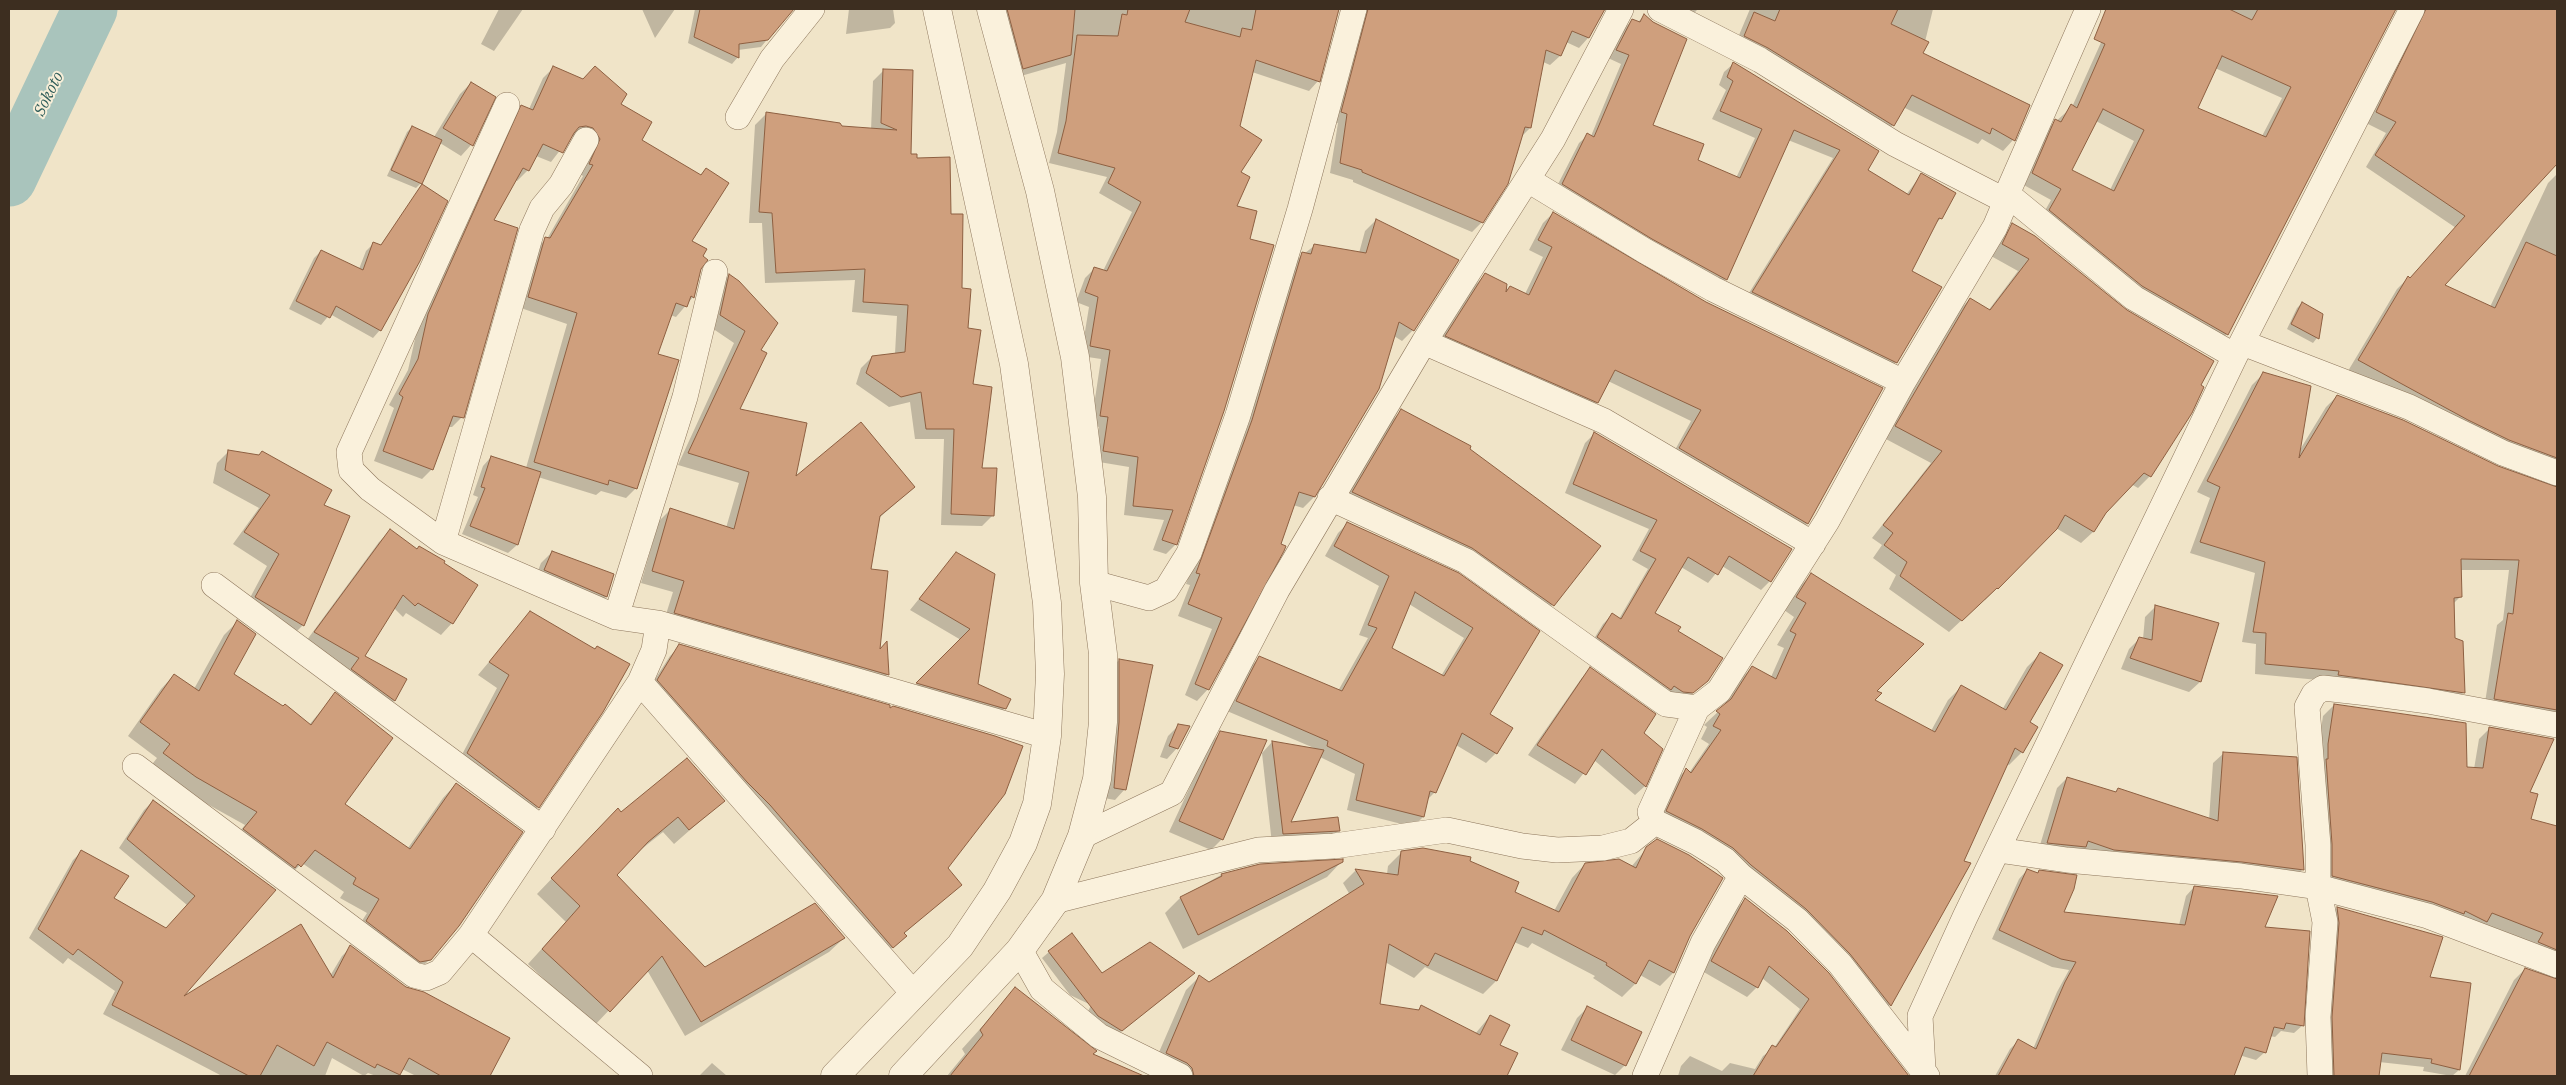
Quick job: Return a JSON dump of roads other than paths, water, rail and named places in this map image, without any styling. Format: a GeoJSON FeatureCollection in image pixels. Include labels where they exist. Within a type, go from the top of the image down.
{"type":"FeatureCollection","features":[{"type":"Feature","properties":{"kind":"street"},"geometry":{"type":"LineString","coordinates":[[738,117],[772,59],[812,9]]}},
{"type":"Feature","properties":{"kind":"street"},"geometry":{"type":"LineString","coordinates":[[835,1076],[960,946],[997,891],[1023,843],[1037,804],[1047,736],[1050,674],[1047,603],[1014,364],[937,9]]}},
{"type":"Feature","properties":{"kind":"street"},"geometry":{"type":"LineString","coordinates":[[903,1076],[1020,950],[1056,901],[1082,836],[1097,779],[1103,722],[1103,654],[1094,583],[1092,497],[1075,357],[1040,191],[991,9]]}},
{"type":"Feature","properties":{"kind":"street"},"geometry":{"type":"LineString","coordinates":[[1094,583],[1149,598],[1166,590],[1189,553],[1238,415],[1300,209],[1354,9]]}},
{"type":"Feature","properties":{"kind":"street"},"geometry":{"type":"LineString","coordinates":[[1082,836],[1172,793],[1277,590],[1424,342],[1565,120],[1621,9]]}},
{"type":"Feature","properties":{"kind":"street"},"geometry":{"type":"LineString","coordinates":[[1660,9],[1760,60],[1895,144],[2007,198],[2134,298],[2239,349],[2409,407],[2503,453],[2557,473]]}},
{"type":"Feature","properties":{"kind":"street"},"geometry":{"type":"LineString","coordinates":[[1925,1073],[1840,964],[1797,920],[1741,876],[1725,860],[1696,842],[1655,822],[1650,812],[1697,708],[1719,691],[1813,544],[1903,382],[1995,227],[2088,9]]}},
{"type":"Feature","properties":{"kind":"street"},"geometry":{"type":"LineString","coordinates":[[1925,1073],[1920,1016],[2239,349],[2412,9]]}},
{"type":"Feature","properties":{"kind":"street"},"geometry":{"type":"LineString","coordinates":[[507,106],[349,452],[351,470],[370,489],[443,542],[616,617],[658,623],[1047,736]]}},
{"type":"Feature","properties":{"kind":"street"},"geometry":{"type":"LineString","coordinates":[[443,542],[532,230],[542,208],[561,185],[586,140]]}},
{"type":"Feature","properties":{"kind":"street"},"geometry":{"type":"LineString","coordinates":[[1528,180],[1645,251],[1714,289],[1903,382]]}},
{"type":"Feature","properties":{"kind":"street"},"geometry":{"type":"LineString","coordinates":[[616,617],[685,397],[715,272]]}},
{"type":"Feature","properties":{"kind":"street"},"geometry":{"type":"LineString","coordinates":[[1424,342],[1604,421],[1813,544]]}},
{"type":"Feature","properties":{"kind":"street"},"geometry":{"type":"LineString","coordinates":[[1330,498],[1466,561],[1666,704],[1697,708]]}},
{"type":"Feature","properties":{"kind":"street"},"geometry":{"type":"LineString","coordinates":[[214,585],[543,830]]}},
{"type":"Feature","properties":{"kind":"street"},"geometry":{"type":"LineString","coordinates":[[136,766],[414,975],[426,978],[440,972],[471,935],[543,830],[640,682],[654,650],[658,623]]}},
{"type":"Feature","properties":{"kind":"street"},"geometry":{"type":"LineString","coordinates":[[640,682],[914,994]]}},
{"type":"Feature","properties":{"kind":"street"},"geometry":{"type":"LineString","coordinates":[[2320,1076],[2318,1017],[2325,922],[2318,887],[2318,845],[2307,707],[2314,694],[2323,688],[2368,693],[2428,701],[2557,725]]}},
{"type":"Feature","properties":{"kind":"street"},"geometry":{"type":"LineString","coordinates":[[1056,901],[1258,850],[1334,846],[1446,830],[1522,846],[1557,850],[1603,848],[1631,841],[1655,822]]}},
{"type":"Feature","properties":{"kind":"street"},"geometry":{"type":"LineString","coordinates":[[1998,850],[2067,860],[2241,876],[2318,887],[2428,916],[2557,965]]}},
{"type":"Feature","properties":{"kind":"street"},"geometry":{"type":"LineString","coordinates":[[1645,1076],[1703,943],[1741,876]]}},
{"type":"Feature","properties":{"kind":"street"},"geometry":{"type":"LineString","coordinates":[[471,935],[640,1076]]}},
{"type":"Feature","properties":{"kind":"street"},"geometry":{"type":"LineString","coordinates":[[1020,950],[1042,989],[1099,1036],[1180,1076]]}},
{"type":"Feature","properties":{"kind":"waterway","name":"Sokoto"},"geometry":{"type":"LineString","coordinates":[[9,179],[90,9]]}}]}
